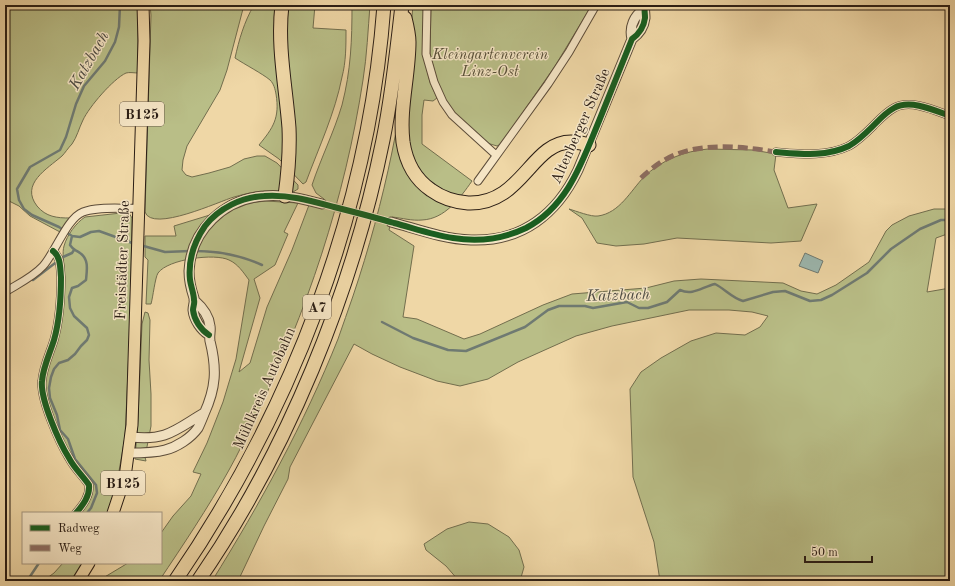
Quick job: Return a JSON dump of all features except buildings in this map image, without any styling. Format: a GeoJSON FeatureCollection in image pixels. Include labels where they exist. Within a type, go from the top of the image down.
{"type":"FeatureCollection","features":[{"type":"Feature","properties":{"kind":"highway"},"geometry":{"type":"LineString","coordinates":[[282,5],[282,53],[289,130],[288,174],[285,196]]}},
{"type":"Feature","properties":{"kind":"highway","name":"Mühlkreis Autobahn"},"geometry":{"type":"LineString","coordinates":[[175,581],[205,535],[248,463],[280,397],[320,300],[339,243],[354,187],[364,141],[379,56],[384,5]]}},
{"type":"Feature","properties":{"kind":"highway"},"geometry":{"type":"LineString","coordinates":[[403,5],[409,41],[402,117],[403,143],[411,168],[416,176],[427,187],[441,196],[455,202],[472,203],[489,200],[512,187],[549,149],[570,142],[589,145]]}},
{"type":"Feature","properties":{"kind":"highway","name":"A7"},"geometry":{"type":"LineString","coordinates":[[198,581],[232,528],[266,467],[307,383],[337,306],[361,228],[383,140],[392,91],[403,5]]}},
{"type":"Feature","properties":{"kind":"main road","name":"Freistädter Straße"},"geometry":{"type":"LineString","coordinates":[[113,512],[125,477],[131,437],[144,41],[143,5]]}},
{"type":"Feature","properties":{"kind":"main road"},"geometry":{"type":"LineString","coordinates":[[78,581],[88,564]]}},
{"type":"Feature","properties":{"kind":"street"},"geometry":{"type":"LineString","coordinates":[[427,5],[426,54],[436,87],[443,102],[452,115],[496,155]]}},
{"type":"Feature","properties":{"kind":"street"},"geometry":{"type":"LineString","coordinates":[[478,181],[552,78],[596,5]]}},
{"type":"Feature","properties":{"kind":"street","name":"Altenberger Straße"},"geometry":{"type":"LineString","coordinates":[[391,222],[437,235],[470,240],[500,237],[516,232],[538,221],[551,210],[572,183],[632,39],[630,31],[634,21],[637,14],[645,7]]}},
{"type":"Feature","properties":{"kind":"street"},"geometry":{"type":"LineString","coordinates":[[776,152],[820,154],[835,151],[851,145],[865,134],[886,113],[895,107],[903,105],[916,105],[950,116]]}},
{"type":"Feature","properties":{"kind":"street"},"geometry":{"type":"LineString","coordinates":[[129,453],[158,451],[174,447],[184,441],[196,431],[212,397],[215,374],[213,351],[209,335],[202,330],[193,311],[194,300],[190,287],[189,276],[191,256],[194,246],[207,224],[225,208],[241,201],[256,197],[285,196],[322,204]]}},
{"type":"Feature","properties":{"kind":"street"},"geometry":{"type":"LineString","coordinates":[[5,292],[43,267],[76,216],[83,212],[101,209],[138,208]]}},
{"type":"Feature","properties":{"kind":"street"},"geometry":{"type":"LineString","coordinates":[[53,251],[59,260],[61,291],[58,324],[44,370],[42,386],[51,418],[62,446],[69,459],[89,485],[87,498],[77,512]]}},
{"type":"Feature","properties":{"kind":"street"},"geometry":{"type":"LineString","coordinates":[[131,437],[148,438],[168,435],[204,413]]}},
{"type":"Feature","properties":{"kind":"green space"},"geometry":{"type":"Polygon","coordinates":[[[5,5],[138,5],[138,73],[126,73],[108,87],[86,114],[72,144],[62,156],[43,172],[33,184],[33,198],[40,210],[48,215],[61,218],[70,218],[60,232],[30,216],[19,206],[9,201],[5,202],[5,5]]]}},
{"type":"Feature","properties":{"kind":"green space"},"geometry":{"type":"Polygon","coordinates":[[[150,5],[244,5],[227,70],[220,90],[187,146],[182,170],[186,175],[192,177],[209,173],[230,167],[244,159],[265,156],[277,163],[298,185],[298,189],[293,192],[264,191],[248,193],[173,218],[150,218],[145,212],[151,15],[150,5]]]}},
{"type":"Feature","properties":{"kind":"green space"},"geometry":{"type":"Polygon","coordinates":[[[254,5],[315,5],[313,28],[346,30],[345,60],[339,90],[331,117],[306,182],[303,184],[279,159],[259,145],[272,128],[276,116],[277,102],[272,83],[263,75],[235,58],[242,31],[254,5]]]}},
{"type":"Feature","properties":{"kind":"green space"},"geometry":{"type":"Polygon","coordinates":[[[352,5],[370,5],[364,71],[355,124],[335,211],[307,297],[273,380],[229,470],[204,512],[159,581],[98,581],[126,564],[162,564],[162,532],[173,516],[191,496],[201,474],[193,472],[207,443],[223,402],[236,359],[249,280],[240,268],[229,260],[222,258],[203,257],[181,261],[163,268],[158,273],[151,304],[146,304],[148,260],[145,257],[145,236],[176,236],[174,226],[249,203],[266,201],[298,203],[284,232],[288,234],[275,265],[254,279],[260,298],[239,372],[250,363],[267,307],[292,250],[309,205],[322,208],[324,199],[316,193],[312,185],[342,105],[347,80],[352,30],[352,5]]]}},
{"type":"Feature","properties":{"kind":"green space"},"geometry":{"type":"Polygon","coordinates":[[[413,5],[425,5],[423,54],[430,82],[437,98],[433,101],[424,100],[422,115],[422,144],[472,181],[457,201],[438,216],[430,219],[418,220],[392,217],[389,230],[414,246],[403,317],[417,319],[464,339],[480,334],[543,305],[572,294],[646,288],[674,281],[701,279],[783,283],[801,291],[817,294],[836,285],[869,262],[886,231],[892,225],[909,216],[934,209],[950,209],[950,233],[936,238],[927,292],[950,288],[950,581],[660,581],[654,542],[633,477],[630,389],[641,372],[661,358],[691,341],[716,333],[745,335],[760,327],[768,316],[752,312],[729,310],[689,310],[612,326],[576,336],[518,362],[488,379],[460,386],[437,381],[400,367],[354,344],[290,467],[288,479],[238,581],[212,581],[247,523],[296,433],[325,371],[342,328],[375,224],[392,152],[405,79],[413,5]]]}},
{"type":"Feature","properties":{"kind":"green space","name":"Kleingartenverein Linz-Ost"},"geometry":{"type":"Polygon","coordinates":[[[431,5],[592,5],[555,66],[501,144],[497,146],[487,143],[451,110],[439,88],[430,54],[431,5]]]}},
{"type":"Feature","properties":{"kind":"green space"},"geometry":{"type":"Polygon","coordinates":[[[708,149],[753,150],[776,154],[774,170],[788,208],[817,204],[801,241],[771,243],[677,238],[644,244],[616,246],[597,243],[582,218],[569,209],[592,216],[606,214],[619,206],[644,177],[658,166],[682,154],[708,149]]]}},
{"type":"Feature","properties":{"kind":"green space"},"geometry":{"type":"Polygon","coordinates":[[[129,213],[132,218],[130,327],[125,437],[116,488],[108,512],[82,512],[91,497],[93,489],[88,479],[71,456],[63,440],[50,408],[44,383],[47,366],[61,324],[64,290],[64,246],[67,238],[75,226],[85,217],[129,213]]]}},
{"type":"Feature","properties":{"kind":"green space"},"geometry":{"type":"Polygon","coordinates":[[[145,312],[148,313],[150,320],[149,360],[151,394],[151,426],[145,457],[146,461],[135,459],[142,324],[145,312]]]}},
{"type":"Feature","properties":{"kind":"green space"},"geometry":{"type":"Polygon","coordinates":[[[469,522],[488,524],[509,537],[519,550],[524,567],[520,581],[459,581],[446,566],[426,550],[424,544],[447,529],[469,522]]]}},
{"type":"Feature","properties":{"kind":"green space"},"geometry":{"type":"Polygon","coordinates":[[[62,564],[82,564],[72,581],[43,581],[54,573],[62,564]]]}},
{"type":"Feature","properties":{"kind":"water"},"geometry":{"type":"Polygon","coordinates":[[[805,253],[823,261],[818,273],[799,266],[805,253]]]}},
{"type":"Feature","properties":{"kind":"waterway","name":"Katzbach"},"geometry":{"type":"LineString","coordinates":[[120,5],[119,27],[115,42],[105,61],[84,86],[60,150],[30,167],[17,189],[19,200],[24,209],[32,215],[59,227],[72,236],[80,237],[91,232],[99,231],[135,244]]}},
{"type":"Feature","properties":{"kind":"waterway","name":"Katzbach"},"geometry":{"type":"LineString","coordinates":[[382,322],[413,338],[448,350],[466,351],[525,327],[548,310],[559,306],[585,306],[593,308],[627,302],[639,308],[648,308],[667,302],[680,290],[685,292],[693,292],[715,284],[735,298],[743,301],[773,292],[785,291],[810,301],[821,300],[832,295],[867,273],[891,249],[920,229],[941,220],[950,220]]}},
{"type":"Feature","properties":{"kind":"waterway"},"geometry":{"type":"LineString","coordinates":[[72,236],[70,245],[83,255],[87,269],[86,280],[78,286],[72,288],[69,297],[70,308],[74,316],[87,328],[89,335],[87,340],[75,354],[68,360],[59,363],[54,369],[49,388],[50,398],[57,415],[60,430],[68,439],[75,459],[96,485],[97,493],[88,512]]}},
{"type":"Feature","properties":{"kind":"waterway","name":"Katzbach"},"geometry":{"type":"LineString","coordinates":[[140,245],[165,252],[190,251]]}},
{"type":"Feature","properties":{"kind":"waterway"},"geometry":{"type":"LineString","coordinates":[[33,280],[63,257],[72,253],[74,250]]}},
{"type":"Feature","properties":{"kind":"waterway","name":"Katzbach"},"geometry":{"type":"LineString","coordinates":[[195,251],[229,254],[262,265]]}},
{"type":"Feature","properties":{"kind":"waterway"},"geometry":{"type":"LineString","coordinates":[[27,581],[38,564]]}},
{"type":"Feature","properties":{"kind":"tunnel"},"geometry":{"type":"LineString","coordinates":[[322,204],[391,222]]}},
{"type":"Feature","properties":{"kind":"marked path"},"geometry":{"type":"LineString","coordinates":[[641,178],[664,160],[691,150],[728,147],[776,152]]}},
{"type":"Feature","properties":{"kind":"cycle path"},"geometry":{"type":"LineString","coordinates":[[209,335],[198,324],[193,310],[194,295],[190,280],[191,259],[195,245],[205,226],[217,214],[239,201],[264,196],[300,198],[446,237],[472,240],[490,239],[508,235],[526,228],[540,219],[553,208],[572,182],[580,167],[632,39],[644,24],[645,5]]}},
{"type":"Feature","properties":{"kind":"cycle path"},"geometry":{"type":"LineString","coordinates":[[776,152],[813,154],[831,152],[849,146],[856,142],[885,114],[900,106],[922,106],[950,116]]}},
{"type":"Feature","properties":{"kind":"cycle path"},"geometry":{"type":"LineString","coordinates":[[53,251],[59,259],[60,266],[60,308],[54,340],[44,371],[42,389],[47,409],[60,442],[71,462],[89,485],[87,497],[77,512]]}}]}
